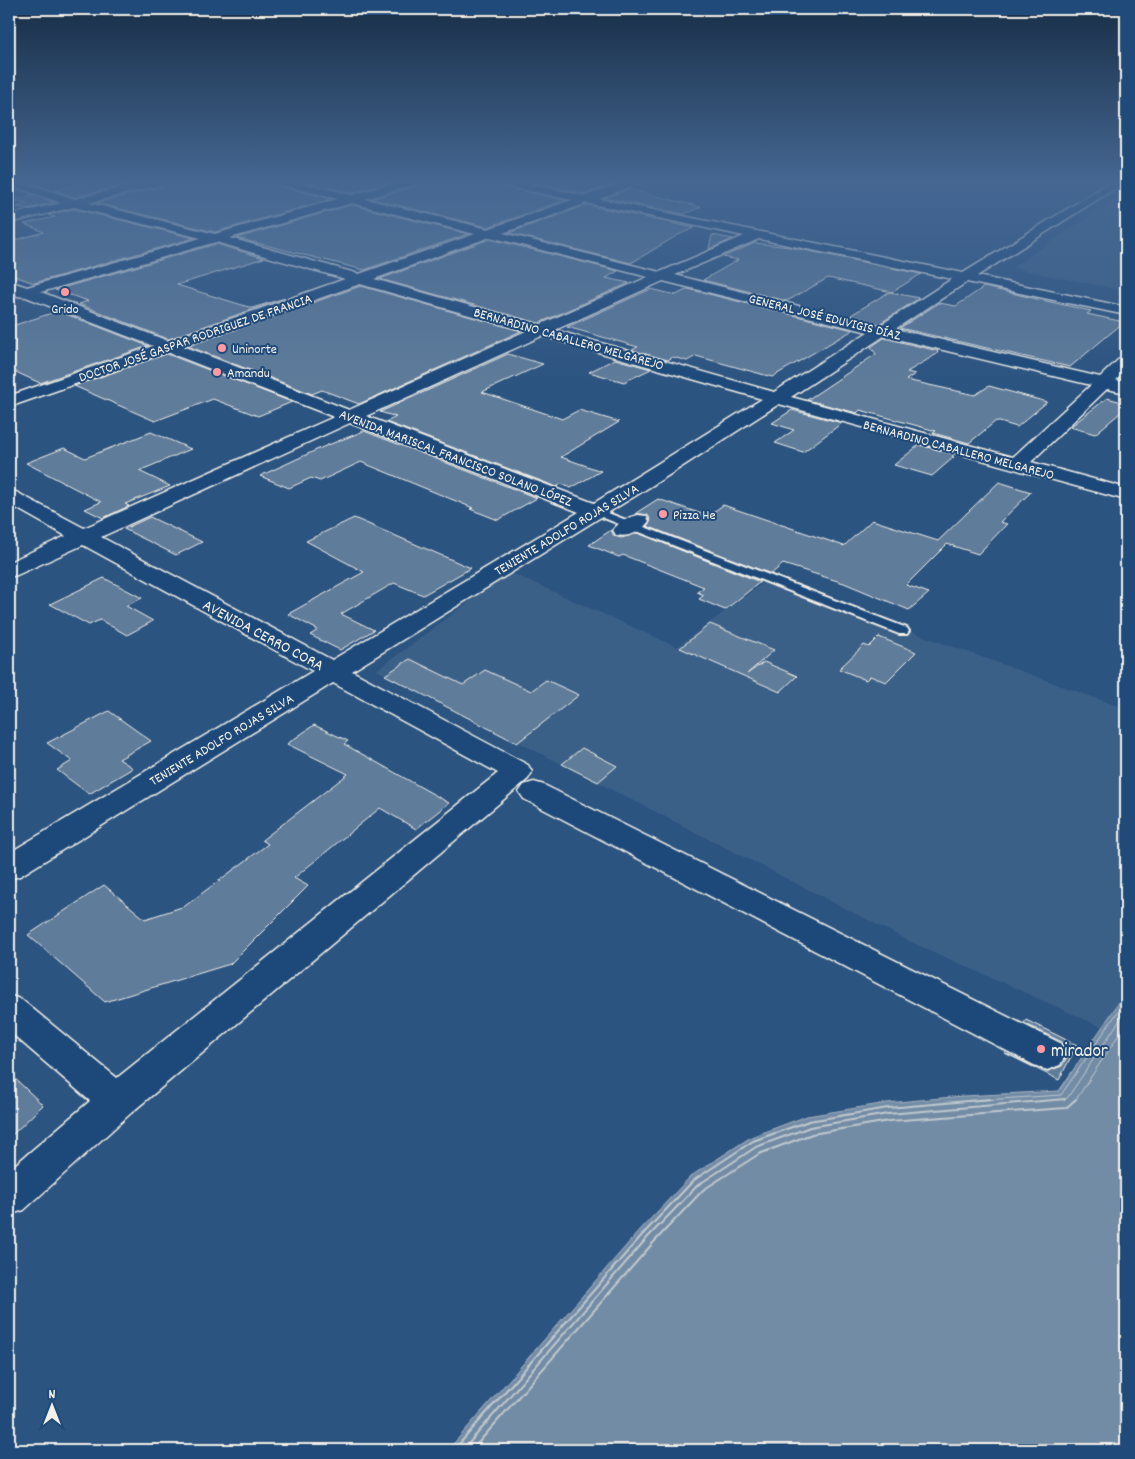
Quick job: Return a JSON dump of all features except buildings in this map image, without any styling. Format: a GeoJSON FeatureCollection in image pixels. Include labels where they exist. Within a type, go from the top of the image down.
{"type":"FeatureCollection","features":[{"type":"Feature","properties":{"kind":"street"},"geometry":{"type":"LineString","coordinates":[[9,297],[174,250]]}},
{"type":"Feature","properties":{"kind":"street","name":"BERNARDINO CABALLERO MELGAREJO"},"geometry":{"type":"LineString","coordinates":[[260,250],[776,398],[1126,494]]}},
{"type":"Feature","properties":{"kind":"street","name":"DOCTOR JOSÉ GASPAR RODRIGUEZ DE FRANCIA"},"geometry":{"type":"LineString","coordinates":[[9,402],[446,250]]}},
{"type":"Feature","properties":{"kind":"street","name":"GENERAL JOSÉ EDUVIGIS DÍAZ"},"geometry":{"type":"LineString","coordinates":[[561,250],[882,331],[1126,388]]}},
{"type":"Feature","properties":{"kind":"street"},"geometry":{"type":"LineString","coordinates":[[9,570],[722,250]]}},
{"type":"Feature","properties":{"kind":"street"},"geometry":{"type":"LineString","coordinates":[[832,250],[1126,311]]}},
{"type":"Feature","properties":{"kind":"street","name":"TENIENTE ADOLFO ROJAS SILVA"},"geometry":{"type":"LineString","coordinates":[[9,868],[776,398],[1010,250]]}},
{"type":"Feature","properties":{"kind":"street","name":"AVENIDA MARISCAL FRANCISCO SOLANO LÓPEZ"},"geometry":{"type":"LineString","coordinates":[[9,285],[351,416],[575,522]]}},
{"type":"Feature","properties":{"kind":"street"},"geometry":{"type":"LineString","coordinates":[[1016,465],[1126,362]]}},
{"type":"Feature","properties":{"kind":"street","name":"AVENIDA CERRO CORA"},"geometry":{"type":"LineString","coordinates":[[9,496],[333,671],[526,782],[1047,1054]]}},
{"type":"Feature","properties":{"kind":"street"},"geometry":{"type":"LineString","coordinates":[[9,1196],[117,1101],[526,782]]}},
{"type":"Feature","properties":{"kind":"street"},"geometry":{"type":"LineString","coordinates":[[9,1010],[117,1101]]}},
{"type":"Feature","properties":{"kind":"lane","name":"AVENIDA MARISCAL FRANCISCO SOLANO LÓPEZ"},"geometry":{"type":"LineString","coordinates":[[575,522],[631,525],[903,631]]}},
{"type":"Feature","properties":{"kind":"shaded area"},"geometry":{"type":"Polygon","coordinates":[[[1039,250],[1126,250],[1126,291],[1012,268],[1039,250]]]}},
{"type":"Feature","properties":{"kind":"shaded area"},"geometry":{"type":"Polygon","coordinates":[[[509,572],[677,647],[767,580],[1126,709],[1126,991],[1102,1027],[909,941],[377,670],[509,572]]]}},
{"type":"Feature","properties":{"kind":"water"},"geometry":{"type":"Polygon","coordinates":[[[1126,992],[1126,1450],[448,1450],[639,1231],[691,1176],[751,1137],[807,1116],[887,1103],[963,1096],[1059,1091],[1126,992]]]}},
{"type":"Feature","properties":{"kind":"place","name":"Grido"},"geometry":{"type":"Point","coordinates":[65,292]}},
{"type":"Feature","properties":{"kind":"place","name":"Uninorte"},"geometry":{"type":"Point","coordinates":[222,348]}},
{"type":"Feature","properties":{"kind":"place","name":"Amandu"},"geometry":{"type":"Point","coordinates":[217,372]}},
{"type":"Feature","properties":{"kind":"place","name":"Pizza He"},"geometry":{"type":"Point","coordinates":[663,514]}},
{"type":"Feature","properties":{"kind":"place","name":"mirador"},"geometry":{"type":"Point","coordinates":[1041,1049]}}]}
